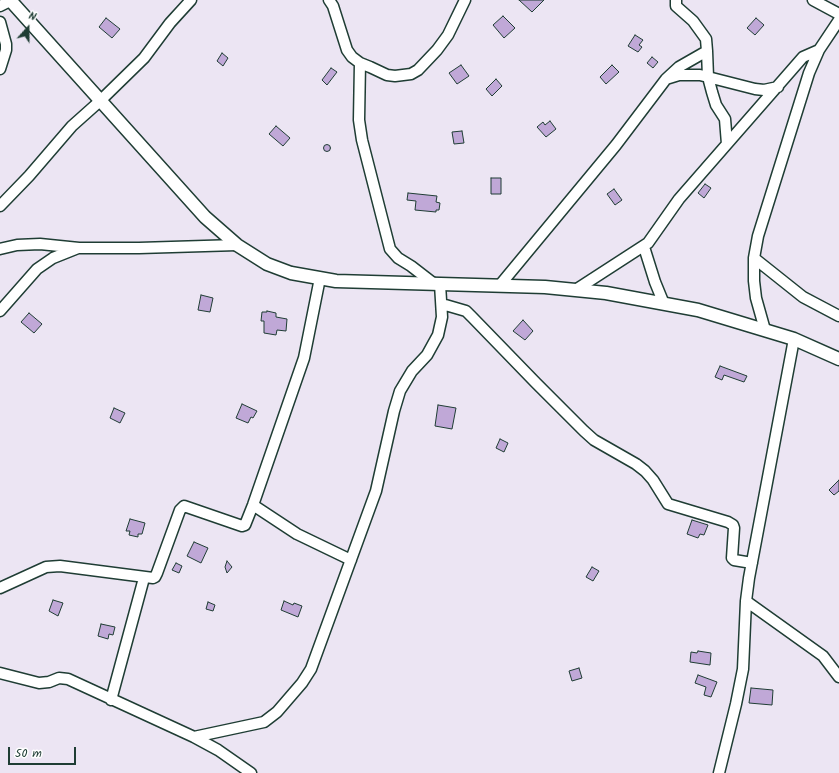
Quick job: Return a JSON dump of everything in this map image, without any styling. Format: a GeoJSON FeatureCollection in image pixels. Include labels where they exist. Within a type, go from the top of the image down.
{"type":"FeatureCollection","features":[{"type":"Feature","properties":{"kind":"street"},"geometry":{"type":"LineString","coordinates":[[0,206],[29,176],[72,126],[144,58],[170,23],[192,0]]}},
{"type":"Feature","properties":{"kind":"street"},"geometry":{"type":"LineString","coordinates":[[329,0],[333,6],[347,50],[352,57],[360,63],[387,75],[395,76],[411,74],[418,70],[448,35],[465,0]]}},
{"type":"Feature","properties":{"kind":"street"},"geometry":{"type":"LineString","coordinates":[[676,0],[676,6],[693,21],[706,39],[708,77],[713,98],[724,119],[727,144]]}},
{"type":"Feature","properties":{"kind":"street"},"geometry":{"type":"LineString","coordinates":[[813,0],[839,14]]}},
{"type":"Feature","properties":{"kind":"street"},"geometry":{"type":"LineString","coordinates":[[7,2],[205,216],[237,245],[267,264],[291,273],[336,281],[500,285],[606,293],[698,310],[794,339],[839,358]]}},
{"type":"Feature","properties":{"kind":"street"},"geometry":{"type":"LineString","coordinates":[[765,330],[756,298],[754,281],[754,258],[758,236],[804,88],[819,50],[839,20]]}},
{"type":"Feature","properties":{"kind":"street"},"geometry":{"type":"LineString","coordinates":[[0,22],[6,44],[0,69]]}},
{"type":"Feature","properties":{"kind":"street"},"geometry":{"type":"LineString","coordinates":[[577,290],[644,247],[651,240],[679,199],[778,86],[804,57],[819,50]]}},
{"type":"Feature","properties":{"kind":"street"},"geometry":{"type":"LineString","coordinates":[[500,285],[616,145],[666,79],[679,67],[707,51]]}},
{"type":"Feature","properties":{"kind":"street"},"geometry":{"type":"LineString","coordinates":[[194,737],[264,722],[277,712],[302,683],[311,669],[376,491],[400,391],[408,376],[427,355],[438,334],[442,317],[442,304],[437,284],[398,258],[390,249],[362,140],[359,120],[360,63]]}},
{"type":"Feature","properties":{"kind":"street"},"geometry":{"type":"LineString","coordinates":[[666,79],[689,75],[708,77],[755,89],[764,90],[778,86]]}},
{"type":"Feature","properties":{"kind":"street"},"geometry":{"type":"LineString","coordinates":[[0,248],[17,245],[40,244],[79,248],[237,245]]}},
{"type":"Feature","properties":{"kind":"street"},"geometry":{"type":"LineString","coordinates":[[644,247],[655,282],[664,304]]}},
{"type":"Feature","properties":{"kind":"street"},"geometry":{"type":"LineString","coordinates":[[0,311],[37,269],[53,258],[79,248]]}},
{"type":"Feature","properties":{"kind":"street"},"geometry":{"type":"LineString","coordinates":[[754,258],[803,297],[839,316]]}},
{"type":"Feature","properties":{"kind":"street"},"geometry":{"type":"LineString","coordinates":[[0,588],[46,567],[60,566],[153,578],[155,577],[180,510],[183,506],[242,526],[246,523],[304,358],[320,278]]}},
{"type":"Feature","properties":{"kind":"street"},"geometry":{"type":"LineString","coordinates":[[442,304],[466,311],[536,384],[594,440],[636,464],[645,471],[653,480],[668,504],[728,522],[733,525],[732,558],[734,560],[752,563]]}},
{"type":"Feature","properties":{"kind":"street"},"geometry":{"type":"LineString","coordinates":[[719,773],[743,669],[746,601],[794,339]]}},
{"type":"Feature","properties":{"kind":"street"},"geometry":{"type":"LineString","coordinates":[[253,505],[297,534],[351,560]]}},
{"type":"Feature","properties":{"kind":"street"},"geometry":{"type":"LineString","coordinates":[[111,700],[144,578]]}},
{"type":"Feature","properties":{"kind":"street"},"geometry":{"type":"LineString","coordinates":[[746,601],[823,656],[839,677]]}},
{"type":"Feature","properties":{"kind":"street"},"geometry":{"type":"LineString","coordinates":[[0,673],[39,683],[63,678],[68,679],[194,737],[218,750],[251,773]]}},
{"type":"Feature","properties":{"kind":"building"},"geometry":{"type":"Polygon","coordinates":[[[519,0],[544,0],[532,12],[519,0]]]}},
{"type":"Feature","properties":{"kind":"building"},"geometry":{"type":"Polygon","coordinates":[[[503,16],[515,28],[504,38],[493,25],[503,16]]]}},
{"type":"Feature","properties":{"kind":"building"},"geometry":{"type":"Polygon","coordinates":[[[106,18],[120,29],[112,38],[99,27],[106,18]]]}},
{"type":"Feature","properties":{"kind":"building"},"geometry":{"type":"Polygon","coordinates":[[[756,18],[764,25],[755,35],[747,28],[756,18]]]}},
{"type":"Feature","properties":{"kind":"building"},"geometry":{"type":"Polygon","coordinates":[[[635,35],[643,40],[639,45],[642,47],[638,52],[628,46],[635,35]]]}},
{"type":"Feature","properties":{"kind":"building"},"geometry":{"type":"Polygon","coordinates":[[[222,53],[228,58],[223,66],[217,61],[222,53]]]}},
{"type":"Feature","properties":{"kind":"building"},"geometry":{"type":"Polygon","coordinates":[[[652,57],[658,62],[653,68],[647,63],[652,57]]]}},
{"type":"Feature","properties":{"kind":"building"},"geometry":{"type":"Polygon","coordinates":[[[461,65],[469,76],[457,84],[449,73],[461,65]]]}},
{"type":"Feature","properties":{"kind":"building"},"geometry":{"type":"Polygon","coordinates":[[[612,65],[619,72],[606,84],[600,77],[612,65]]]}},
{"type":"Feature","properties":{"kind":"building"},"geometry":{"type":"Polygon","coordinates":[[[331,68],[337,72],[327,85],[322,80],[331,68]]]}},
{"type":"Feature","properties":{"kind":"building"},"geometry":{"type":"Polygon","coordinates":[[[496,79],[502,86],[492,96],[486,89],[496,79]]]}},
{"type":"Feature","properties":{"kind":"building"},"geometry":{"type":"Polygon","coordinates":[[[550,121],[556,129],[546,137],[537,127],[543,122],[545,125],[550,121]]]}},
{"type":"Feature","properties":{"kind":"building"},"geometry":{"type":"Polygon","coordinates":[[[276,126],[290,138],[283,146],[269,134],[276,126]]]}},
{"type":"Feature","properties":{"kind":"building"},"geometry":{"type":"Polygon","coordinates":[[[462,131],[464,143],[454,144],[452,132],[462,131]]]}},
{"type":"Feature","properties":{"kind":"building"},"geometry":{"type":"Polygon","coordinates":[[[327,144],[330,145],[330,151],[327,152],[324,151],[323,148],[324,145],[327,144]]]}},
{"type":"Feature","properties":{"kind":"building"},"geometry":{"type":"Polygon","coordinates":[[[491,178],[501,178],[501,194],[491,194],[491,178]]]}},
{"type":"Feature","properties":{"kind":"building"},"geometry":{"type":"Polygon","coordinates":[[[705,184],[711,188],[704,198],[698,193],[705,184]]]}},
{"type":"Feature","properties":{"kind":"building"},"geometry":{"type":"Polygon","coordinates":[[[614,189],[622,200],[615,205],[607,194],[614,189]]]}},
{"type":"Feature","properties":{"kind":"building"},"geometry":{"type":"Polygon","coordinates":[[[408,193],[437,196],[436,202],[440,203],[439,210],[436,210],[436,212],[415,210],[416,201],[407,200],[408,193]]]}},
{"type":"Feature","properties":{"kind":"building"},"geometry":{"type":"Polygon","coordinates":[[[201,295],[213,298],[210,312],[198,310],[201,295]]]}},
{"type":"Feature","properties":{"kind":"building"},"geometry":{"type":"Polygon","coordinates":[[[267,311],[276,313],[276,317],[287,319],[286,331],[277,330],[276,335],[264,333],[264,321],[261,321],[262,312],[267,311]]]}},
{"type":"Feature","properties":{"kind":"building"},"geometry":{"type":"Polygon","coordinates":[[[29,313],[42,324],[34,333],[21,322],[29,313]]]}},
{"type":"Feature","properties":{"kind":"building"},"geometry":{"type":"Polygon","coordinates":[[[523,320],[533,331],[525,340],[513,331],[523,320]]]}},
{"type":"Feature","properties":{"kind":"building"},"geometry":{"type":"Polygon","coordinates":[[[720,366],[747,376],[744,382],[724,375],[722,380],[715,377],[720,366]]]}},
{"type":"Feature","properties":{"kind":"building"},"geometry":{"type":"Polygon","coordinates":[[[242,404],[257,411],[248,423],[236,418],[242,404]]]}},
{"type":"Feature","properties":{"kind":"building"},"geometry":{"type":"Polygon","coordinates":[[[438,405],[456,408],[452,429],[435,426],[438,405]]]}},
{"type":"Feature","properties":{"kind":"building"},"geometry":{"type":"Polygon","coordinates":[[[114,408],[125,413],[120,423],[110,418],[114,408]]]}},
{"type":"Feature","properties":{"kind":"building"},"geometry":{"type":"Polygon","coordinates":[[[500,439],[508,443],[504,452],[496,448],[500,439]]]}},
{"type":"Feature","properties":{"kind":"building"},"geometry":{"type":"Polygon","coordinates":[[[839,480],[839,491],[834,495],[829,490],[839,480]]]}},
{"type":"Feature","properties":{"kind":"building"},"geometry":{"type":"Polygon","coordinates":[[[130,519],[145,523],[142,534],[138,534],[138,537],[129,535],[130,531],[126,531],[130,519]]]}},
{"type":"Feature","properties":{"kind":"building"},"geometry":{"type":"Polygon","coordinates":[[[692,520],[708,525],[704,535],[700,534],[698,538],[687,534],[692,520]]]}},
{"type":"Feature","properties":{"kind":"building"},"geometry":{"type":"Polygon","coordinates":[[[194,542],[208,548],[201,563],[187,556],[194,542]]]}},
{"type":"Feature","properties":{"kind":"building"},"geometry":{"type":"Polygon","coordinates":[[[227,561],[232,567],[227,573],[225,567],[227,561]]]}},
{"type":"Feature","properties":{"kind":"building"},"geometry":{"type":"Polygon","coordinates":[[[176,563],[182,566],[179,573],[172,570],[176,563]]]}},
{"type":"Feature","properties":{"kind":"building"},"geometry":{"type":"Polygon","coordinates":[[[592,567],[599,571],[593,581],[586,577],[592,567]]]}},
{"type":"Feature","properties":{"kind":"building"},"geometry":{"type":"Polygon","coordinates":[[[53,600],[63,603],[58,616],[49,611],[53,600]]]}},
{"type":"Feature","properties":{"kind":"building"},"geometry":{"type":"Polygon","coordinates":[[[284,601],[293,605],[294,603],[302,606],[298,617],[281,610],[284,601]]]}},
{"type":"Feature","properties":{"kind":"building"},"geometry":{"type":"Polygon","coordinates":[[[208,602],[215,605],[213,611],[206,609],[208,602]]]}},
{"type":"Feature","properties":{"kind":"building"},"geometry":{"type":"Polygon","coordinates":[[[101,624],[115,627],[113,635],[109,634],[108,639],[98,636],[101,624]]]}},
{"type":"Feature","properties":{"kind":"building"},"geometry":{"type":"Polygon","coordinates":[[[698,651],[711,653],[710,665],[690,662],[691,652],[697,653],[698,651]]]}},
{"type":"Feature","properties":{"kind":"building"},"geometry":{"type":"Polygon","coordinates":[[[579,668],[582,678],[572,681],[569,671],[579,668]]]}},
{"type":"Feature","properties":{"kind":"building"},"geometry":{"type":"Polygon","coordinates":[[[698,675],[717,682],[711,697],[704,695],[706,687],[695,683],[698,675]]]}},
{"type":"Feature","properties":{"kind":"building"},"geometry":{"type":"Polygon","coordinates":[[[751,688],[773,690],[772,705],[749,703],[751,688]]]}}]}
